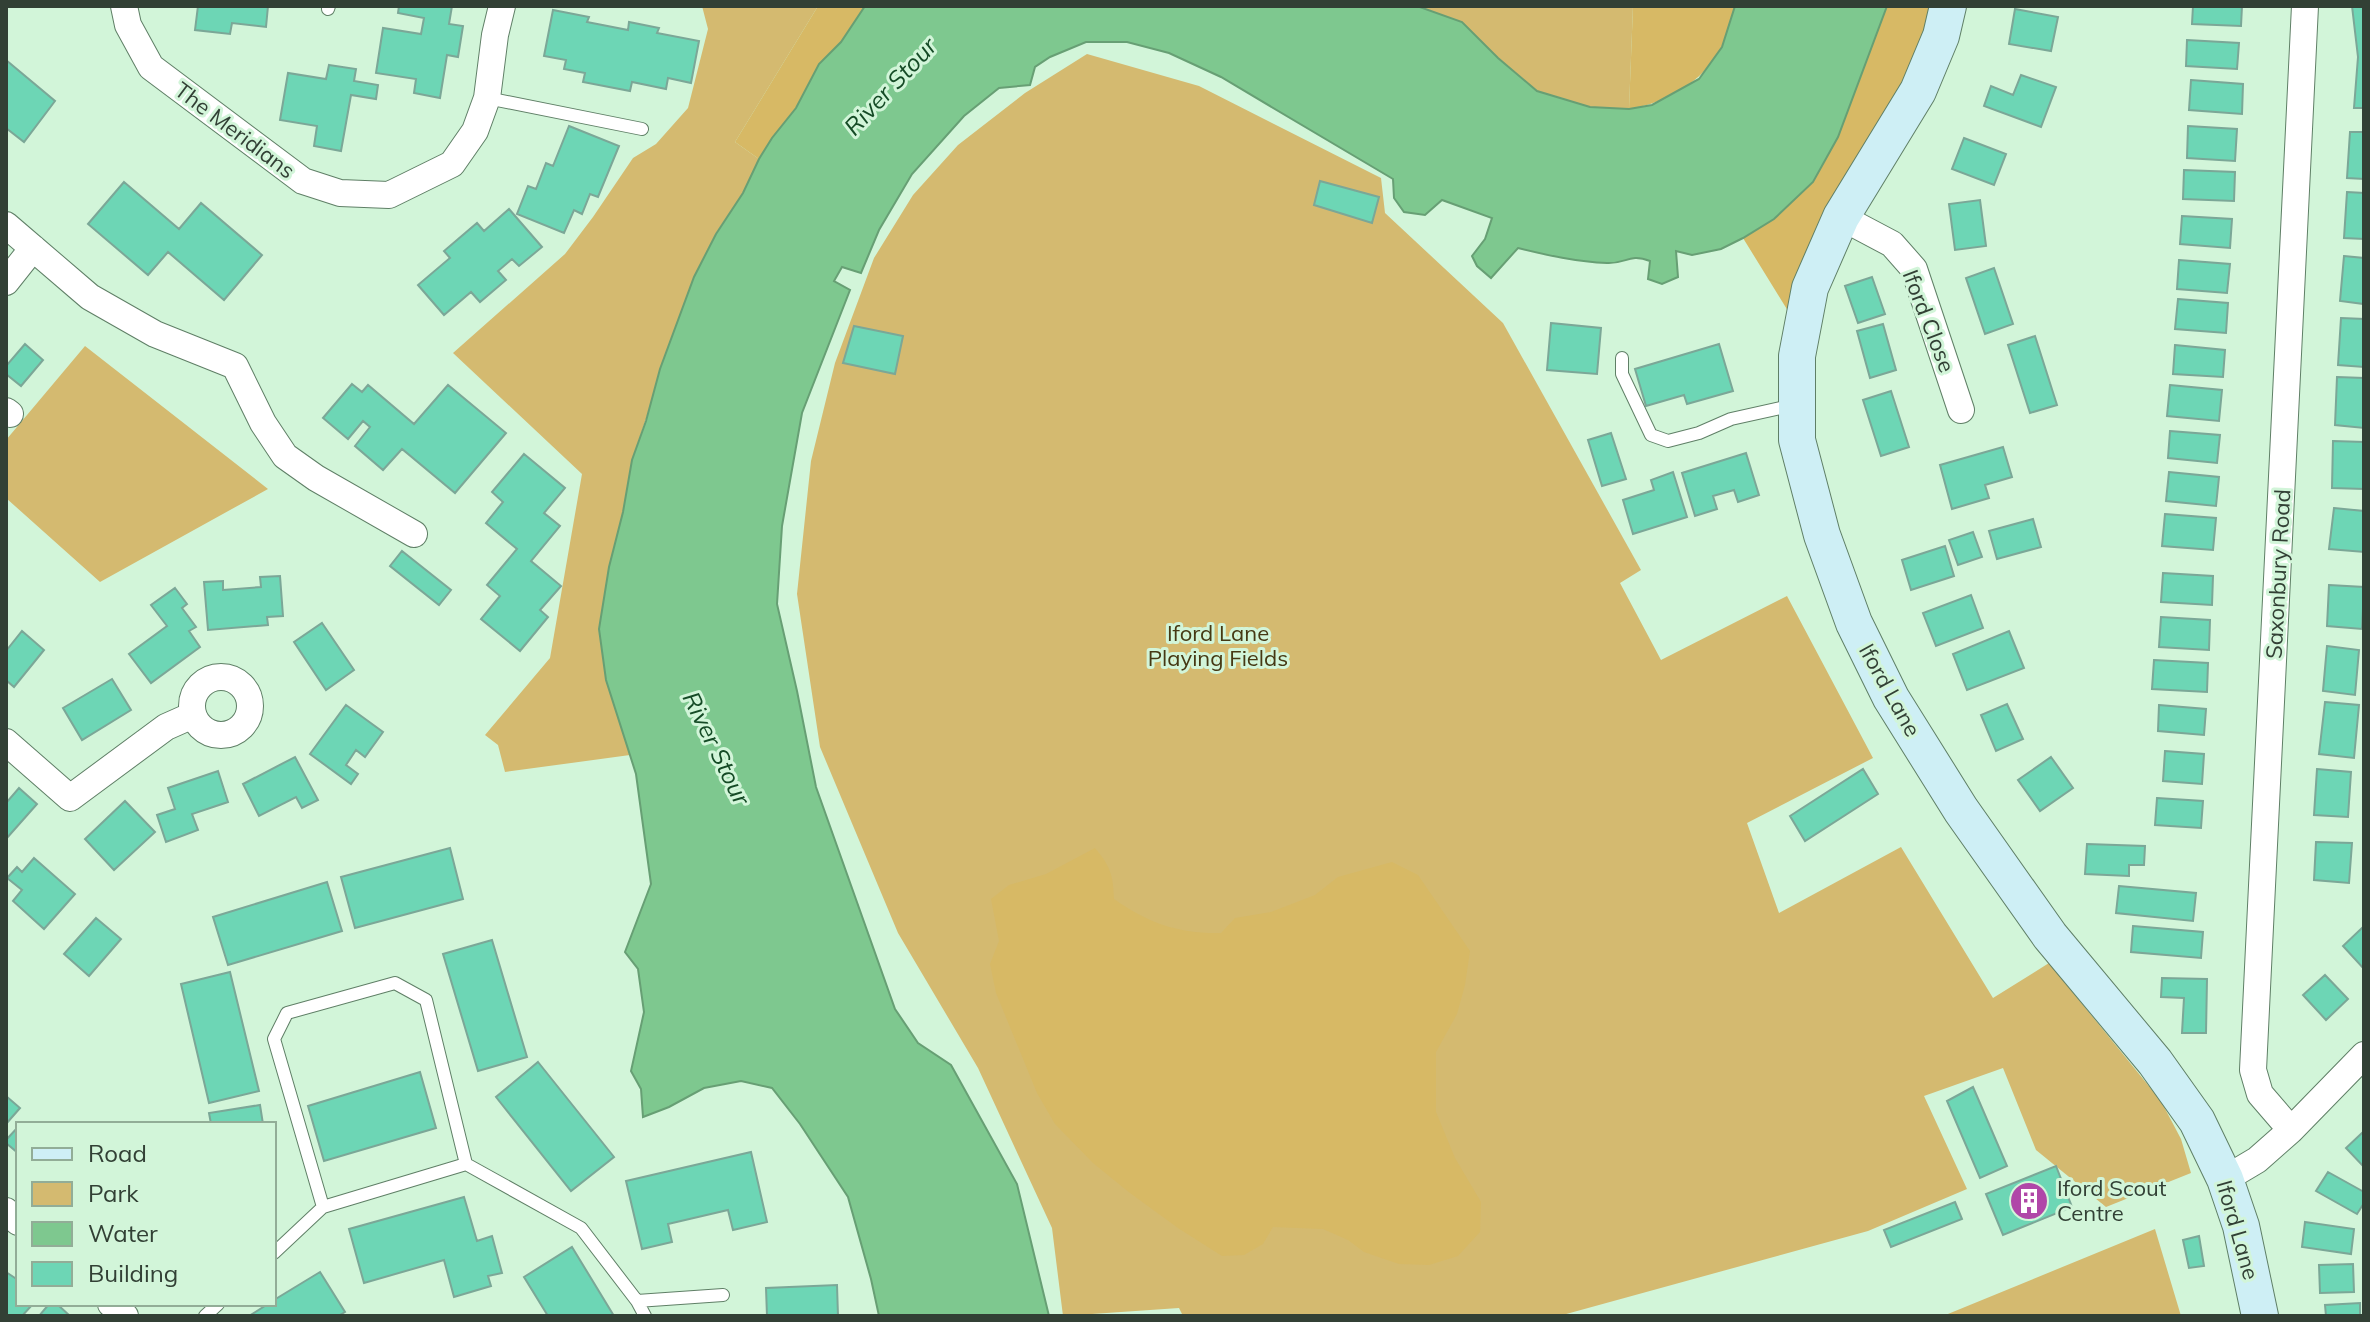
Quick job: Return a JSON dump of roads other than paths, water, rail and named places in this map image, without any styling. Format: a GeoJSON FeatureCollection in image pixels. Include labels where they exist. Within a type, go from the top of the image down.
{"type":"FeatureCollection","features":[{"type":"Feature","properties":{"kind":"street","name":"The Meridians"},"geometry":{"type":"LineString","coordinates":[[124,6],[128,25],[151,67],[303,181],[340,193],[389,195],[452,164],[475,131],[487,98],[502,6]]}},
{"type":"Feature","properties":{"kind":"street","name":"Iford Lane"},"geometry":{"type":"LineString","coordinates":[[1948,6],[1941,36],[1918,91],[1841,217],[1810,288],[1797,356],[1797,440],[1822,535],[1854,623],[1891,698],[1961,810],[2050,936],[2155,1062],[2197,1121],[2225,1179],[2241,1226],[2260,1316]]}},
{"type":"Feature","properties":{"kind":"street","name":"Saxonbury Road"},"geometry":{"type":"LineString","coordinates":[[2291,1130],[2260,1094],[2253,1070],[2305,6]]}},
{"type":"Feature","properties":{"kind":"street","name":"Iford Close"},"geometry":{"type":"LineString","coordinates":[[1841,217],[1892,244],[1914,269],[1961,410]]}},
{"type":"Feature","properties":{"kind":"street"},"geometry":{"type":"LineString","coordinates":[[6,225],[90,297],[155,334],[235,366],[263,423],[285,456],[316,478],[414,534]]}},
{"type":"Feature","properties":{"kind":"street"},"geometry":{"type":"LineString","coordinates":[[6,282],[33,248]]}},
{"type":"Feature","properties":{"kind":"street"},"geometry":{"type":"LineString","coordinates":[[6,742],[70,798],[166,727],[193,715]]}},
{"type":"Feature","properties":{"kind":"street"},"geometry":{"type":"LineString","coordinates":[[2225,1179],[2257,1160],[2291,1130],[2364,1055]]}},
{"type":"Feature","properties":{"kind":"lane"},"geometry":{"type":"LineString","coordinates":[[487,98],[642,129]]}},
{"type":"Feature","properties":{"kind":"lane"},"geometry":{"type":"LineString","coordinates":[[1622,358],[1622,374],[1651,435],[1668,441],[1699,433],[1731,419],[1797,404]]}},
{"type":"Feature","properties":{"kind":"lane"},"geometry":{"type":"LineString","coordinates":[[323,1207],[274,1039],[287,1013],[395,983],[426,1000],[466,1164]]}},
{"type":"Feature","properties":{"kind":"lane"},"geometry":{"type":"LineString","coordinates":[[276,1251],[323,1207],[466,1164],[581,1228],[645,1316]]}},
{"type":"Feature","properties":{"kind":"lane"},"geometry":{"type":"LineString","coordinates":[[637,1301],[723,1295]]}},
{"type":"Feature","properties":{"kind":"water","name":"River Stour"},"geometry":{"type":"Polygon","coordinates":[[[865,6],[1417,6],[1462,22],[1537,91],[1590,107],[1629,109],[1652,105],[1699,79],[1722,47],[1735,6],[1887,6],[1838,137],[1813,182],[1774,219],[1743,238],[1721,249],[1692,255],[1676,251],[1678,277],[1662,284],[1648,279],[1650,261],[1643,259],[1596,262],[1518,248],[1491,278],[1477,266],[1472,256],[1485,239],[1492,218],[1442,200],[1425,215],[1404,212],[1394,198],[1393,179],[1221,77],[1169,53],[1127,42],[1086,42],[1035,67],[1030,85],[999,88],[964,116],[912,174],[879,230],[861,273],[842,267],[834,281],[850,290],[802,413],[782,526],[777,604],[816,787],[895,1009],[918,1043],[951,1065],[1017,1184],[1049,1316],[879,1316],[848,1197],[772,1088],[741,1081],[704,1088],[643,1117],[641,1089],[631,1071],[644,1012],[638,969],[625,952],[651,884],[636,774],[606,680],[599,629],[632,460],[660,369],[694,277],[716,234],[743,193],[772,138],[796,108],[819,64],[841,42],[865,6]]]}},
{"type":"Feature","properties":{"kind":"place","name":"Iford Scout Centre"},"geometry":{"type":"Point","coordinates":[2029,1201]}},
{"type":"Feature","properties":{"kind":"park label","name":"Iford Lane Playing Fields"},"geometry":{"type":"Point","coordinates":[1218,646]}}]}
